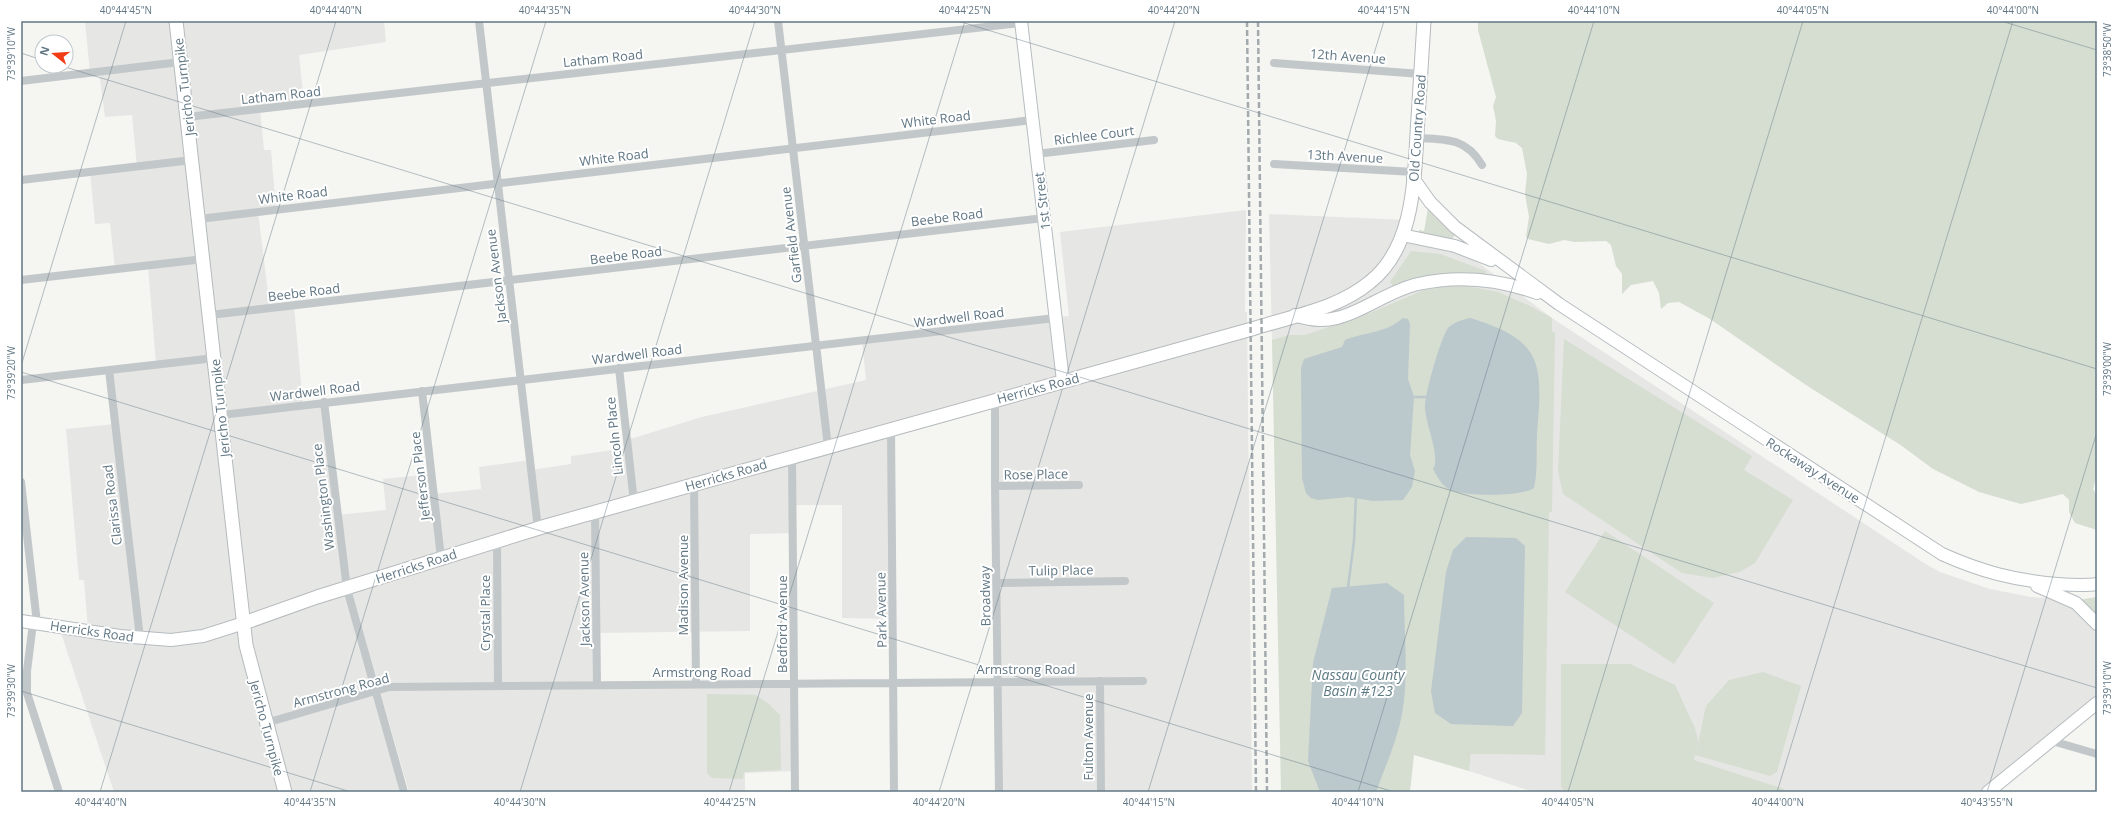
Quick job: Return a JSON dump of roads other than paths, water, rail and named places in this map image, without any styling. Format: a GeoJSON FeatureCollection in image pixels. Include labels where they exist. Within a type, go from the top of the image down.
{"type":"FeatureCollection","features":[{"type":"Feature","properties":{"kind":"main road","name":"Jericho Turnpike"},"geometry":{"type":"LineString","coordinates":[[176,21],[204,259],[247,654],[285,792]]}},
{"type":"Feature","properties":{"kind":"main road","name":"Old Country Road"},"geometry":{"type":"LineString","coordinates":[[1402,235],[1414,175],[1424,21]]}},
{"type":"Feature","properties":{"kind":"main road","name":"1st Street"},"geometry":{"type":"LineString","coordinates":[[1021,22],[1063,381]]}},
{"type":"Feature","properties":{"kind":"main road","name":"Rockaway Avenue"},"geometry":{"type":"LineString","coordinates":[[1414,175],[1430,202],[1455,227],[1550,297],[1942,554],[1973,568],[2025,581],[2084,586],[2097,584]]}},
{"type":"Feature","properties":{"kind":"main road","name":"Rockaway Avenue"},"geometry":{"type":"LineString","coordinates":[[1402,235],[1472,252],[1514,271]]}},
{"type":"Feature","properties":{"kind":"main road","name":"Herricks Road"},"geometry":{"type":"LineString","coordinates":[[30,622],[140,638],[170,640],[189,639],[497,541],[1340,301],[1371,282],[1393,255],[1402,235]]}},
{"type":"Feature","properties":{"kind":"main road","name":"Rockaway Avenue"},"geometry":{"type":"LineString","coordinates":[[1295,315],[1314,321],[1330,321],[1346,317],[1389,295],[1416,284],[1457,278],[1485,280],[1517,286],[1550,297]]}},
{"type":"Feature","properties":{"kind":"main road"},"geometry":{"type":"LineString","coordinates":[[2025,581],[2076,603],[2094,619],[2097,624]]}},
{"type":"Feature","properties":{"kind":"main road"},"geometry":{"type":"LineString","coordinates":[[1988,792],[2097,703]]}},
{"type":"Feature","properties":{"kind":"street","name":"Jackson Avenue"},"geometry":{"type":"LineString","coordinates":[[479,21],[538,529]]}},
{"type":"Feature","properties":{"kind":"street","name":"Garfield Avenue"},"geometry":{"type":"LineString","coordinates":[[778,21],[828,447]]}},
{"type":"Feature","properties":{"kind":"street","name":"Latham Road"},"geometry":{"type":"LineString","coordinates":[[187,117],[1021,22]]}},
{"type":"Feature","properties":{"kind":"street"},"geometry":{"type":"LineString","coordinates":[[21,81],[180,62]]}},
{"type":"Feature","properties":{"kind":"street","name":"12th Avenue"},"geometry":{"type":"LineString","coordinates":[[1274,63],[1421,74]]}},
{"type":"Feature","properties":{"kind":"street","name":"White Road"},"geometry":{"type":"LineString","coordinates":[[199,219],[497,182],[1032,120]]}},
{"type":"Feature","properties":{"kind":"street"},"geometry":{"type":"LineString","coordinates":[[1417,138],[1443,139],[1463,144],[1474,152],[1482,165]]}},
{"type":"Feature","properties":{"kind":"street","name":"Richlee Court"},"geometry":{"type":"LineString","coordinates":[[1036,154],[1154,140]]}},
{"type":"Feature","properties":{"kind":"street"},"geometry":{"type":"LineString","coordinates":[[21,180],[192,160]]}},
{"type":"Feature","properties":{"kind":"street","name":"13th Avenue"},"geometry":{"type":"LineString","coordinates":[[1274,164],[1414,175]]}},
{"type":"Feature","properties":{"kind":"street","name":"Beebe Road"},"geometry":{"type":"LineString","coordinates":[[210,315],[1044,218]]}},
{"type":"Feature","properties":{"kind":"street"},"geometry":{"type":"LineString","coordinates":[[21,280],[204,259]]}},
{"type":"Feature","properties":{"kind":"street","name":"Wardwell Road"},"geometry":{"type":"LineString","coordinates":[[221,415],[520,379],[1055,318]]}},
{"type":"Feature","properties":{"kind":"street"},"geometry":{"type":"LineString","coordinates":[[21,380],[215,358]]}},
{"type":"Feature","properties":{"kind":"street","name":"Lincoln Place"},"geometry":{"type":"LineString","coordinates":[[619,368],[634,502]]}},
{"type":"Feature","properties":{"kind":"street","name":"Clarissa Road"},"geometry":{"type":"LineString","coordinates":[[108,370],[140,638]]}},
{"type":"Feature","properties":{"kind":"street","name":"Jefferson Place"},"geometry":{"type":"LineString","coordinates":[[422,391],[441,558]]}},
{"type":"Feature","properties":{"kind":"street","name":"Broadway"},"geometry":{"type":"LineString","coordinates":[[995,399],[994,486],[997,583],[999,792]]}},
{"type":"Feature","properties":{"kind":"street","name":"Washington Place"},"geometry":{"type":"LineString","coordinates":[[324,402],[347,589],[404,792]]}},
{"type":"Feature","properties":{"kind":"street","name":"Park Avenue"},"geometry":{"type":"LineString","coordinates":[[891,429],[894,792]]}},
{"type":"Feature","properties":{"kind":"street","name":"Bedford Avenue"},"geometry":{"type":"LineString","coordinates":[[792,457],[795,792]]}},
{"type":"Feature","properties":{"kind":"street"},"geometry":{"type":"LineString","coordinates":[[21,482],[30,622],[26,688],[32,714],[59,792]]}},
{"type":"Feature","properties":{"kind":"street","name":"Madison Avenue"},"geometry":{"type":"LineString","coordinates":[[694,485],[696,684]]}},
{"type":"Feature","properties":{"kind":"street","name":"Rose Place"},"geometry":{"type":"LineString","coordinates":[[994,486],[1078,485]]}},
{"type":"Feature","properties":{"kind":"street","name":"Jackson Avenue"},"geometry":{"type":"LineString","coordinates":[[595,513],[597,685]]}},
{"type":"Feature","properties":{"kind":"street","name":"Crystal Place"},"geometry":{"type":"LineString","coordinates":[[497,541],[498,686]]}},
{"type":"Feature","properties":{"kind":"street","name":"Tulip Place"},"geometry":{"type":"LineString","coordinates":[[997,583],[1125,580]]}},
{"type":"Feature","properties":{"kind":"street","name":"Fulton Avenue"},"geometry":{"type":"LineString","coordinates":[[1100,681],[1101,792]]}},
{"type":"Feature","properties":{"kind":"street","name":"Armstrong Road"},"geometry":{"type":"LineString","coordinates":[[266,723],[388,687],[1143,681]]}},
{"type":"Feature","properties":{"kind":"street"},"geometry":{"type":"LineString","coordinates":[[2052,741],[2097,754]]}},
{"type":"Feature","properties":{"kind":"water"},"geometry":{"type":"Polygon","coordinates":[[[1403,318],[1408,319],[1410,324],[1408,379],[1414,397],[1410,455],[1415,471],[1412,487],[1403,500],[1373,501],[1349,497],[1318,500],[1311,498],[1306,493],[1302,478],[1301,368],[1304,359],[1342,347],[1345,340],[1390,327],[1403,318]]]}},
{"type":"Feature","properties":{"kind":"water"},"geometry":{"type":"Polygon","coordinates":[[[1470,318],[1494,326],[1512,335],[1525,346],[1533,358],[1538,372],[1539,409],[1535,481],[1534,488],[1527,491],[1495,495],[1461,493],[1449,490],[1439,479],[1433,469],[1435,464],[1434,448],[1425,407],[1430,379],[1441,343],[1448,328],[1461,320],[1470,318]]]}},
{"type":"Feature","properties":{"kind":"water"},"geometry":{"type":"Polygon","coordinates":[[[1466,537],[1516,538],[1525,546],[1522,713],[1513,726],[1451,724],[1435,713],[1431,691],[1446,572],[1453,550],[1466,537]]]}},
{"type":"Feature","properties":{"kind":"water","name":"Nassau County Basin #123"},"geometry":{"type":"Polygon","coordinates":[[[1387,583],[1404,595],[1406,655],[1404,700],[1400,724],[1394,744],[1376,792],[1320,792],[1308,761],[1313,663],[1332,588],[1387,583]]]}},
{"type":"Feature","properties":{"kind":"waterway"},"geometry":{"type":"LineString","coordinates":[[1412,397],[1427,397]]}},
{"type":"Feature","properties":{"kind":"waterway"},"geometry":{"type":"LineString","coordinates":[[1348,587],[1354,541],[1356,496]]}},
{"type":"Feature","properties":{"kind":"railway"},"geometry":{"type":"LineString","coordinates":[[1247,21],[1256,792]]}},
{"type":"Feature","properties":{"kind":"railway"},"geometry":{"type":"LineString","coordinates":[[1258,21],[1267,792]]}}]}
